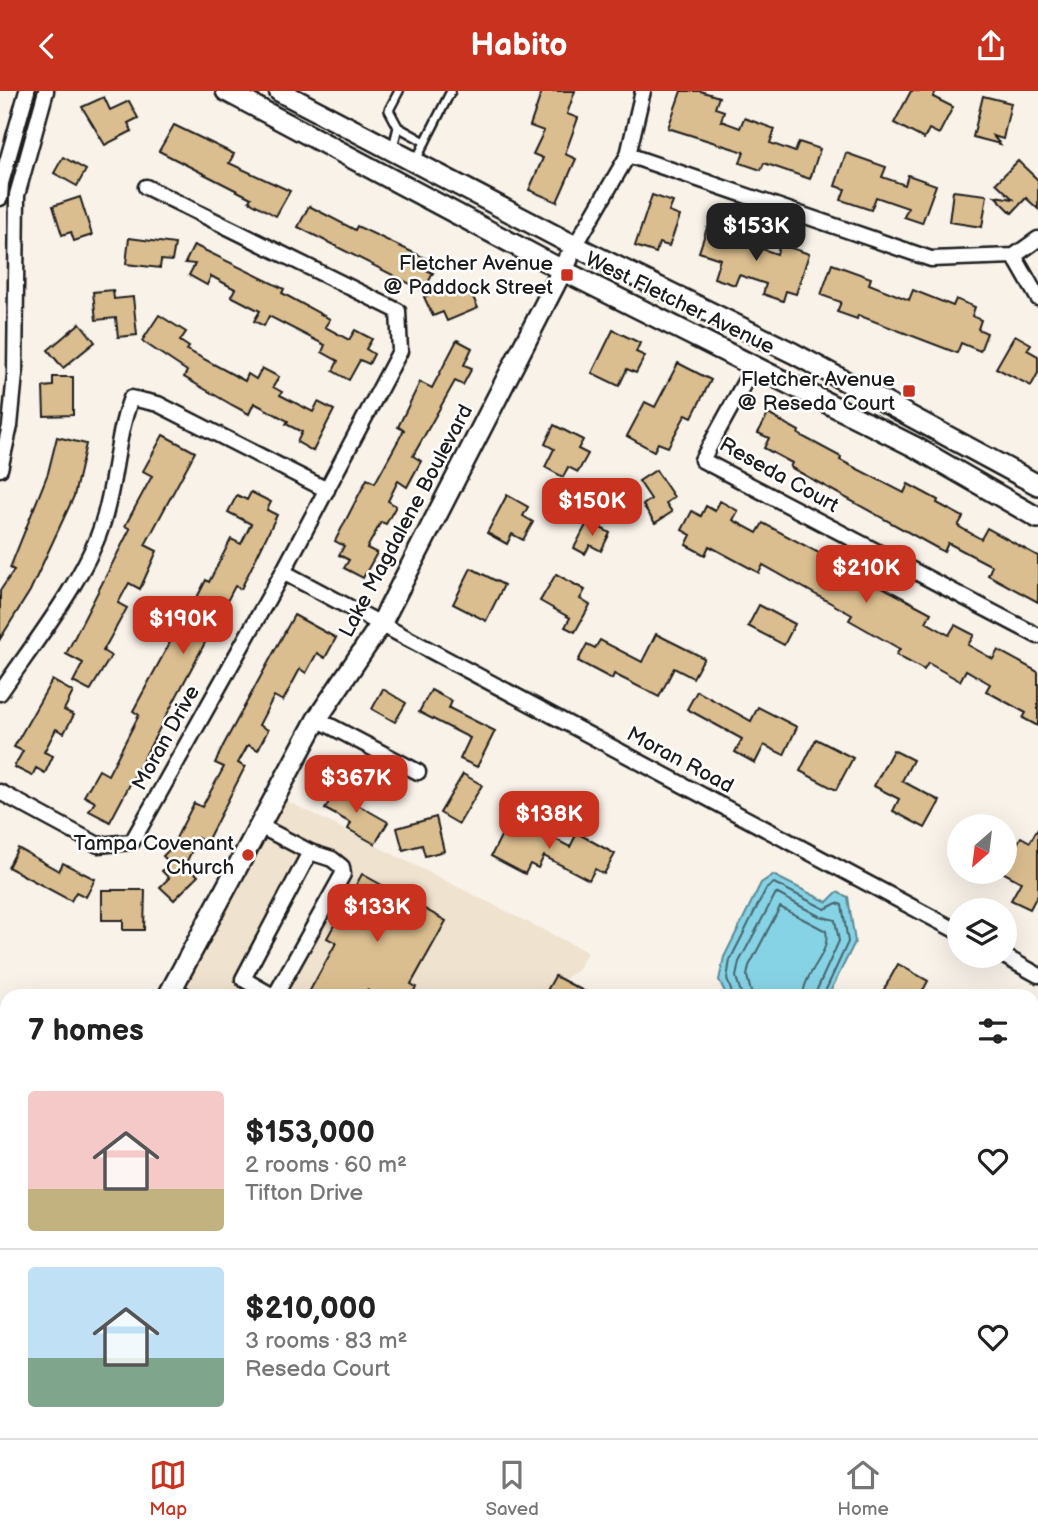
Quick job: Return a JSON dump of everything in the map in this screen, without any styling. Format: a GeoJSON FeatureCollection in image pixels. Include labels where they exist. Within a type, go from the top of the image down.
{"type":"FeatureCollection","features":[{"type":"Feature","properties":{"kind":"main road","name":"West Fletcher Avenue"},"geometry":{"type":"LineString","coordinates":[[226,91],[562,270],[915,447],[1038,518]]}},
{"type":"Feature","properties":{"kind":"main road","name":"West Fletcher Avenue"},"geometry":{"type":"LineString","coordinates":[[279,91],[575,246],[805,359],[1038,485]]}},
{"type":"Feature","properties":{"kind":"main road","name":"Lake Magdalene Boulevard"},"geometry":{"type":"LineString","coordinates":[[178,989],[260,825],[317,719],[381,624],[575,246]]}},
{"type":"Feature","properties":{"kind":"street"},"geometry":{"type":"LineString","coordinates":[[0,198],[7,158],[27,91]]}},
{"type":"Feature","properties":{"kind":"street"},"geometry":{"type":"LineString","coordinates":[[0,469],[10,426],[7,328],[17,195],[46,91]]}},
{"type":"Feature","properties":{"kind":"street"},"geometry":{"type":"LineString","coordinates":[[575,246],[628,155],[643,91]]}},
{"type":"Feature","properties":{"kind":"street"},"geometry":{"type":"LineString","coordinates":[[628,155],[931,259],[1014,256],[1038,239]]}},
{"type":"Feature","properties":{"kind":"street","name":"Moran Drive"},"geometry":{"type":"LineString","coordinates":[[0,792],[98,845],[132,842],[283,572],[400,351],[398,311],[146,187]]}},
{"type":"Feature","properties":{"kind":"street"},"geometry":{"type":"LineString","coordinates":[[1014,256],[1038,298]]}},
{"type":"Feature","properties":{"kind":"street","name":"Reseda Court"},"geometry":{"type":"LineString","coordinates":[[754,365],[702,460],[1038,636]]}},
{"type":"Feature","properties":{"kind":"street"},"geometry":{"type":"LineString","coordinates":[[0,693],[64,598],[100,531],[114,485],[123,420],[131,398],[158,404],[327,490]]}},
{"type":"Feature","properties":{"kind":"street","name":"Moran Road"},"geometry":{"type":"LineString","coordinates":[[283,572],[947,926]]}},
{"type":"Feature","properties":{"kind":"street"},"geometry":{"type":"LineString","coordinates":[[317,719],[418,772]]}},
{"type":"Feature","properties":{"kind":"street"},"geometry":{"type":"LineString","coordinates":[[260,825],[310,852],[332,859],[342,867],[343,874],[278,989]]}},
{"type":"Feature","properties":{"kind":"street"},"geometry":{"type":"LineString","coordinates":[[261,989],[243,979],[310,852]]}},
{"type":"Feature","properties":{"kind":"street"},"geometry":{"type":"LineString","coordinates":[[1017,963],[1038,975]]}},
{"type":"Feature","properties":{"kind":"lane"},"geometry":{"type":"LineString","coordinates":[[399,91],[389,110],[398,127],[425,142]]}},
{"type":"Feature","properties":{"kind":"lane"},"geometry":{"type":"LineString","coordinates":[[414,162],[451,91]]}},
{"type":"Feature","properties":{"kind":"lane"},"geometry":{"type":"LineString","coordinates":[[391,150],[398,127]]}},
{"type":"Feature","properties":{"kind":"shaded area"},"geometry":{"type":"Polygon","coordinates":[[[283,799],[587,952],[578,970],[549,989],[287,989],[342,892],[350,872],[347,861],[335,851],[314,845],[270,822],[283,799]]]}},
{"type":"Feature","properties":{"kind":"shaded area"},"geometry":{"type":"Polygon","coordinates":[[[263,836],[300,856],[233,982],[244,989],[191,989],[184,985],[263,836]]]}},
{"type":"Feature","properties":{"kind":"water"},"geometry":{"type":"Polygon","coordinates":[[[773,875],[827,902],[837,892],[848,897],[855,942],[832,989],[724,989],[719,980],[724,957],[761,883],[773,875]]]}},
{"type":"Feature","properties":{"kind":"building"},"geometry":{"type":"Polygon","coordinates":[[[542,91],[575,91],[567,114],[578,118],[565,154],[576,159],[557,202],[529,190],[543,158],[533,154],[544,131],[530,126],[542,91]]]}},
{"type":"Feature","properties":{"kind":"building"},"geometry":{"type":"Polygon","coordinates":[[[681,91],[700,91],[719,97],[715,108],[724,111],[721,121],[740,128],[744,118],[775,129],[770,143],[795,152],[799,142],[820,149],[810,179],[764,163],[761,170],[740,163],[744,152],[668,128],[681,91]]]}},
{"type":"Feature","properties":{"kind":"building"},"geometry":{"type":"Polygon","coordinates":[[[911,91],[936,91],[933,97],[953,107],[939,134],[929,129],[924,139],[894,123],[911,91]]]}},
{"type":"Feature","properties":{"kind":"building"},"geometry":{"type":"Polygon","coordinates":[[[983,96],[1011,103],[1003,139],[993,136],[1000,144],[973,137],[983,96]]]}},
{"type":"Feature","properties":{"kind":"building"},"geometry":{"type":"Polygon","coordinates":[[[104,97],[110,110],[129,101],[138,118],[128,123],[132,131],[105,145],[82,107],[104,97]]]}},
{"type":"Feature","properties":{"kind":"building"},"geometry":{"type":"Polygon","coordinates":[[[174,125],[234,154],[229,163],[290,191],[276,216],[249,201],[251,198],[159,151],[174,125]]]}},
{"type":"Feature","properties":{"kind":"building"},"geometry":{"type":"Polygon","coordinates":[[[846,153],[886,167],[882,177],[905,185],[908,175],[936,185],[922,223],[904,217],[908,208],[876,197],[871,210],[841,200],[845,189],[835,186],[846,153]]]}},
{"type":"Feature","properties":{"kind":"building"},"geometry":{"type":"Polygon","coordinates":[[[63,157],[86,170],[77,186],[54,173],[63,157]]]}},
{"type":"Feature","properties":{"kind":"building"},"geometry":{"type":"Polygon","coordinates":[[[1018,161],[1038,180],[1038,209],[1026,198],[1012,213],[995,196],[1013,199],[996,183],[1018,161]]]}},
{"type":"Feature","properties":{"kind":"building"},"geometry":{"type":"Polygon","coordinates":[[[953,191],[987,195],[982,227],[949,222],[953,191]]]}},
{"type":"Feature","properties":{"kind":"building"},"geometry":{"type":"Polygon","coordinates":[[[652,195],[673,202],[669,212],[680,216],[669,246],[659,243],[656,253],[635,246],[652,195]]]}},
{"type":"Feature","properties":{"kind":"building"},"geometry":{"type":"Polygon","coordinates":[[[80,197],[92,235],[74,241],[71,232],[62,235],[53,206],[80,197]]]}},
{"type":"Feature","properties":{"kind":"building"},"geometry":{"type":"Polygon","coordinates":[[[309,206],[355,230],[357,226],[429,260],[424,269],[433,273],[424,291],[298,227],[309,206]]]}},
{"type":"Feature","properties":{"kind":"building"},"geometry":{"type":"Polygon","coordinates":[[[707,228],[749,241],[748,244],[777,254],[780,244],[809,254],[796,294],[786,291],[783,301],[763,294],[766,284],[739,275],[735,285],[714,278],[720,259],[699,252],[707,228]]]}},
{"type":"Feature","properties":{"kind":"building"},"geometry":{"type":"Polygon","coordinates":[[[129,238],[175,244],[172,261],[161,260],[160,268],[126,264],[129,238]]]}},
{"type":"Feature","properties":{"kind":"building"},"geometry":{"type":"Polygon","coordinates":[[[194,245],[284,289],[282,293],[330,319],[325,327],[349,340],[355,330],[372,339],[366,349],[374,354],[369,364],[360,360],[349,380],[333,371],[338,361],[322,352],[325,345],[269,316],[264,326],[254,321],[260,311],[231,296],[235,289],[211,276],[207,285],[189,275],[195,264],[185,263],[194,245]]]}},
{"type":"Feature","properties":{"kind":"building"},"geometry":{"type":"Polygon","coordinates":[[[832,264],[871,278],[869,284],[909,300],[913,290],[953,306],[956,299],[975,307],[972,316],[981,320],[978,329],[987,333],[980,351],[961,343],[957,353],[858,315],[857,319],[837,312],[841,302],[821,295],[832,264]]]}},
{"type":"Feature","properties":{"kind":"building"},"geometry":{"type":"Polygon","coordinates":[[[454,283],[459,293],[469,288],[478,308],[447,321],[443,312],[433,316],[424,297],[454,283]]]}},
{"type":"Feature","properties":{"kind":"building"},"geometry":{"type":"Polygon","coordinates":[[[113,290],[114,299],[133,297],[137,335],[118,337],[116,318],[96,320],[93,292],[113,290]]]}},
{"type":"Feature","properties":{"kind":"building"},"geometry":{"type":"Polygon","coordinates":[[[159,315],[186,332],[180,341],[189,347],[187,350],[245,381],[248,374],[256,379],[262,368],[279,377],[273,387],[282,392],[280,395],[313,412],[318,402],[334,410],[313,451],[297,442],[302,432],[286,424],[288,421],[254,403],[249,414],[232,405],[184,377],[187,371],[142,341],[159,315]]]}},
{"type":"Feature","properties":{"kind":"building"},"geometry":{"type":"Polygon","coordinates":[[[80,323],[95,342],[63,368],[48,350],[80,323]]]}},
{"type":"Feature","properties":{"kind":"building"},"geometry":{"type":"Polygon","coordinates":[[[613,330],[640,343],[636,352],[645,356],[636,373],[627,369],[619,386],[592,373],[613,330]]]}},
{"type":"Feature","properties":{"kind":"building"},"geometry":{"type":"Polygon","coordinates":[[[1015,335],[1031,344],[1027,350],[1038,356],[1038,373],[1031,386],[996,368],[1015,335]]]}},
{"type":"Feature","properties":{"kind":"building"},"geometry":{"type":"Polygon","coordinates":[[[457,340],[472,348],[464,365],[472,368],[463,385],[455,381],[413,456],[421,461],[407,487],[398,481],[388,501],[396,506],[386,524],[381,522],[367,548],[377,553],[363,578],[344,568],[349,560],[339,555],[344,546],[335,541],[367,479],[375,483],[404,430],[398,427],[420,382],[432,388],[457,340]]]}},
{"type":"Feature","properties":{"kind":"building"},"geometry":{"type":"Polygon","coordinates":[[[678,363],[711,380],[692,417],[686,414],[668,447],[658,443],[654,451],[627,436],[645,402],[655,407],[678,363]]]}},
{"type":"Feature","properties":{"kind":"building"},"geometry":{"type":"Polygon","coordinates":[[[53,377],[73,377],[73,415],[44,416],[43,387],[53,386],[53,377]]]}},
{"type":"Feature","properties":{"kind":"building"},"geometry":{"type":"Polygon","coordinates":[[[768,414],[841,457],[840,460],[904,493],[908,484],[938,500],[937,503],[963,517],[958,526],[981,539],[987,528],[1038,556],[1038,602],[988,575],[992,566],[948,543],[944,552],[790,467],[792,463],[764,448],[769,438],[758,433],[768,414]]]}},
{"type":"Feature","properties":{"kind":"building"},"geometry":{"type":"Polygon","coordinates":[[[554,425],[583,440],[578,449],[588,454],[578,472],[568,467],[563,477],[545,467],[554,449],[545,444],[554,425]]]}},
{"type":"Feature","properties":{"kind":"building"},"geometry":{"type":"Polygon","coordinates":[[[163,435],[195,452],[145,545],[157,551],[140,589],[129,583],[118,603],[127,608],[103,651],[111,656],[90,691],[73,682],[83,663],[66,654],[130,529],[125,526],[152,476],[143,471],[163,435]]]}},
{"type":"Feature","properties":{"kind":"building"},"geometry":{"type":"Polygon","coordinates":[[[57,437],[86,444],[74,496],[30,591],[0,639],[0,591],[14,570],[10,568],[48,473],[57,437]]]}},
{"type":"Feature","properties":{"kind":"building"},"geometry":{"type":"Polygon","coordinates":[[[656,470],[674,497],[666,503],[672,512],[655,523],[643,505],[651,499],[639,481],[656,470]]]}},
{"type":"Feature","properties":{"kind":"building"},"geometry":{"type":"Polygon","coordinates":[[[251,492],[271,502],[267,510],[277,515],[241,589],[235,586],[110,822],[89,811],[95,802],[84,796],[99,770],[108,775],[139,715],[133,711],[176,631],[186,636],[199,611],[192,607],[206,580],[209,582],[231,539],[241,544],[251,524],[228,512],[237,495],[247,500],[251,492]]]}},
{"type":"Feature","properties":{"kind":"building"},"geometry":{"type":"Polygon","coordinates":[[[507,495],[528,507],[523,516],[533,522],[523,540],[512,534],[507,544],[487,533],[507,495]]]}},
{"type":"Feature","properties":{"kind":"building"},"geometry":{"type":"Polygon","coordinates":[[[720,501],[738,511],[733,520],[757,533],[763,523],[931,613],[926,622],[949,635],[955,625],[974,635],[968,645],[993,659],[998,650],[1038,672],[1038,726],[1023,718],[1026,713],[986,691],[990,684],[966,670],[960,681],[928,663],[924,670],[896,655],[900,649],[849,620],[852,615],[763,565],[759,573],[709,546],[705,555],[686,545],[691,535],[682,530],[692,511],[701,516],[706,506],[715,511],[720,501]]]}},
{"type":"Feature","properties":{"kind":"building"},"geometry":{"type":"Polygon","coordinates":[[[588,521],[610,533],[601,551],[590,545],[585,554],[574,548],[588,521]]]}},
{"type":"Feature","properties":{"kind":"building"},"geometry":{"type":"Polygon","coordinates":[[[471,568],[504,585],[486,621],[453,604],[471,568]]]}},
{"type":"Feature","properties":{"kind":"building"},"geometry":{"type":"Polygon","coordinates":[[[556,574],[585,590],[580,599],[590,605],[575,632],[565,627],[570,618],[540,601],[556,574]]]}},
{"type":"Feature","properties":{"kind":"building"},"geometry":{"type":"Polygon","coordinates":[[[759,605],[795,624],[784,645],[748,626],[759,605]]]}},
{"type":"Feature","properties":{"kind":"building"},"geometry":{"type":"Polygon","coordinates":[[[294,615],[336,638],[325,658],[317,653],[306,673],[300,669],[283,701],[274,696],[259,725],[268,730],[258,750],[248,745],[238,763],[245,767],[206,843],[198,838],[186,863],[198,876],[174,900],[160,887],[169,878],[162,871],[170,863],[163,856],[171,848],[194,803],[202,807],[224,767],[215,763],[294,615]]]}},
{"type":"Feature","properties":{"kind":"building"},"geometry":{"type":"Polygon","coordinates":[[[656,634],[704,658],[693,678],[674,668],[659,697],[614,674],[612,679],[578,661],[587,644],[595,648],[600,640],[642,662],[656,634]]]}},
{"type":"Feature","properties":{"kind":"building"},"geometry":{"type":"Polygon","coordinates":[[[52,680],[73,692],[64,710],[74,715],[64,733],[56,729],[44,752],[53,756],[45,773],[36,768],[32,776],[14,767],[23,751],[14,747],[52,680]]]}},
{"type":"Feature","properties":{"kind":"building"},"geometry":{"type":"Polygon","coordinates":[[[383,689],[406,703],[395,722],[372,709],[383,689]]]}},
{"type":"Feature","properties":{"kind":"building"},"geometry":{"type":"Polygon","coordinates":[[[431,690],[452,701],[449,708],[495,731],[477,767],[460,759],[470,738],[419,712],[431,690]]]}},
{"type":"Feature","properties":{"kind":"building"},"geometry":{"type":"Polygon","coordinates":[[[697,691],[751,721],[758,707],[797,727],[784,755],[764,745],[755,763],[735,752],[742,739],[687,709],[697,691]]]}},
{"type":"Feature","properties":{"kind":"building"},"geometry":{"type":"Polygon","coordinates":[[[816,739],[853,758],[836,790],[800,771],[816,739]]]}},
{"type":"Feature","properties":{"kind":"building"},"geometry":{"type":"Polygon","coordinates":[[[893,750],[913,760],[902,781],[940,801],[925,828],[893,811],[899,799],[874,786],[893,750]]]}},
{"type":"Feature","properties":{"kind":"building"},"geometry":{"type":"Polygon","coordinates":[[[463,774],[482,785],[459,824],[440,813],[463,774]]]}},
{"type":"Feature","properties":{"kind":"building"},"geometry":{"type":"Polygon","coordinates":[[[338,785],[355,794],[351,801],[388,822],[375,844],[348,829],[351,823],[325,809],[338,785]]]}},
{"type":"Feature","properties":{"kind":"building"},"geometry":{"type":"Polygon","coordinates":[[[511,816],[570,847],[577,833],[615,854],[604,874],[595,869],[589,880],[544,856],[538,868],[530,864],[525,874],[491,856],[511,816]]]}},
{"type":"Feature","properties":{"kind":"building"},"geometry":{"type":"Polygon","coordinates":[[[436,817],[444,851],[425,856],[422,845],[403,850],[397,828],[436,817]]]}},
{"type":"Feature","properties":{"kind":"building"},"geometry":{"type":"Polygon","coordinates":[[[1038,828],[1038,894],[1030,909],[1017,903],[1017,898],[1012,898],[1021,882],[1017,880],[1017,844],[1021,837],[1030,842],[1038,828]]]}},
{"type":"Feature","properties":{"kind":"building"},"geometry":{"type":"Polygon","coordinates":[[[18,848],[59,871],[63,863],[95,879],[86,897],[76,892],[71,901],[8,867],[18,848]]]}},
{"type":"Feature","properties":{"kind":"building"},"geometry":{"type":"Polygon","coordinates":[[[362,874],[446,921],[411,984],[416,987],[415,989],[311,989],[336,943],[327,938],[362,874]]]}},
{"type":"Feature","properties":{"kind":"building"},"geometry":{"type":"Polygon","coordinates":[[[102,890],[145,890],[144,930],[123,930],[123,920],[102,920],[102,890]]]}},
{"type":"Feature","properties":{"kind":"building"},"geometry":{"type":"Polygon","coordinates":[[[898,964],[928,981],[924,989],[884,989],[898,964]]]}},
{"type":"Feature","properties":{"kind":"building"},"geometry":{"type":"Polygon","coordinates":[[[555,976],[580,989],[548,989],[555,976]]]}},
{"type":"Feature","properties":{"kind":"place","name":"Fletcher Avenue @ Paddock Street"},"geometry":{"type":"Point","coordinates":[567,275]}},
{"type":"Feature","properties":{"kind":"place","name":"Fletcher Avenue @ Reseda Court"},"geometry":{"type":"Point","coordinates":[909,391]}},
{"type":"Feature","properties":{"kind":"place","name":"Tampa Covenant Church"},"geometry":{"type":"Point","coordinates":[248,855]}}]}
